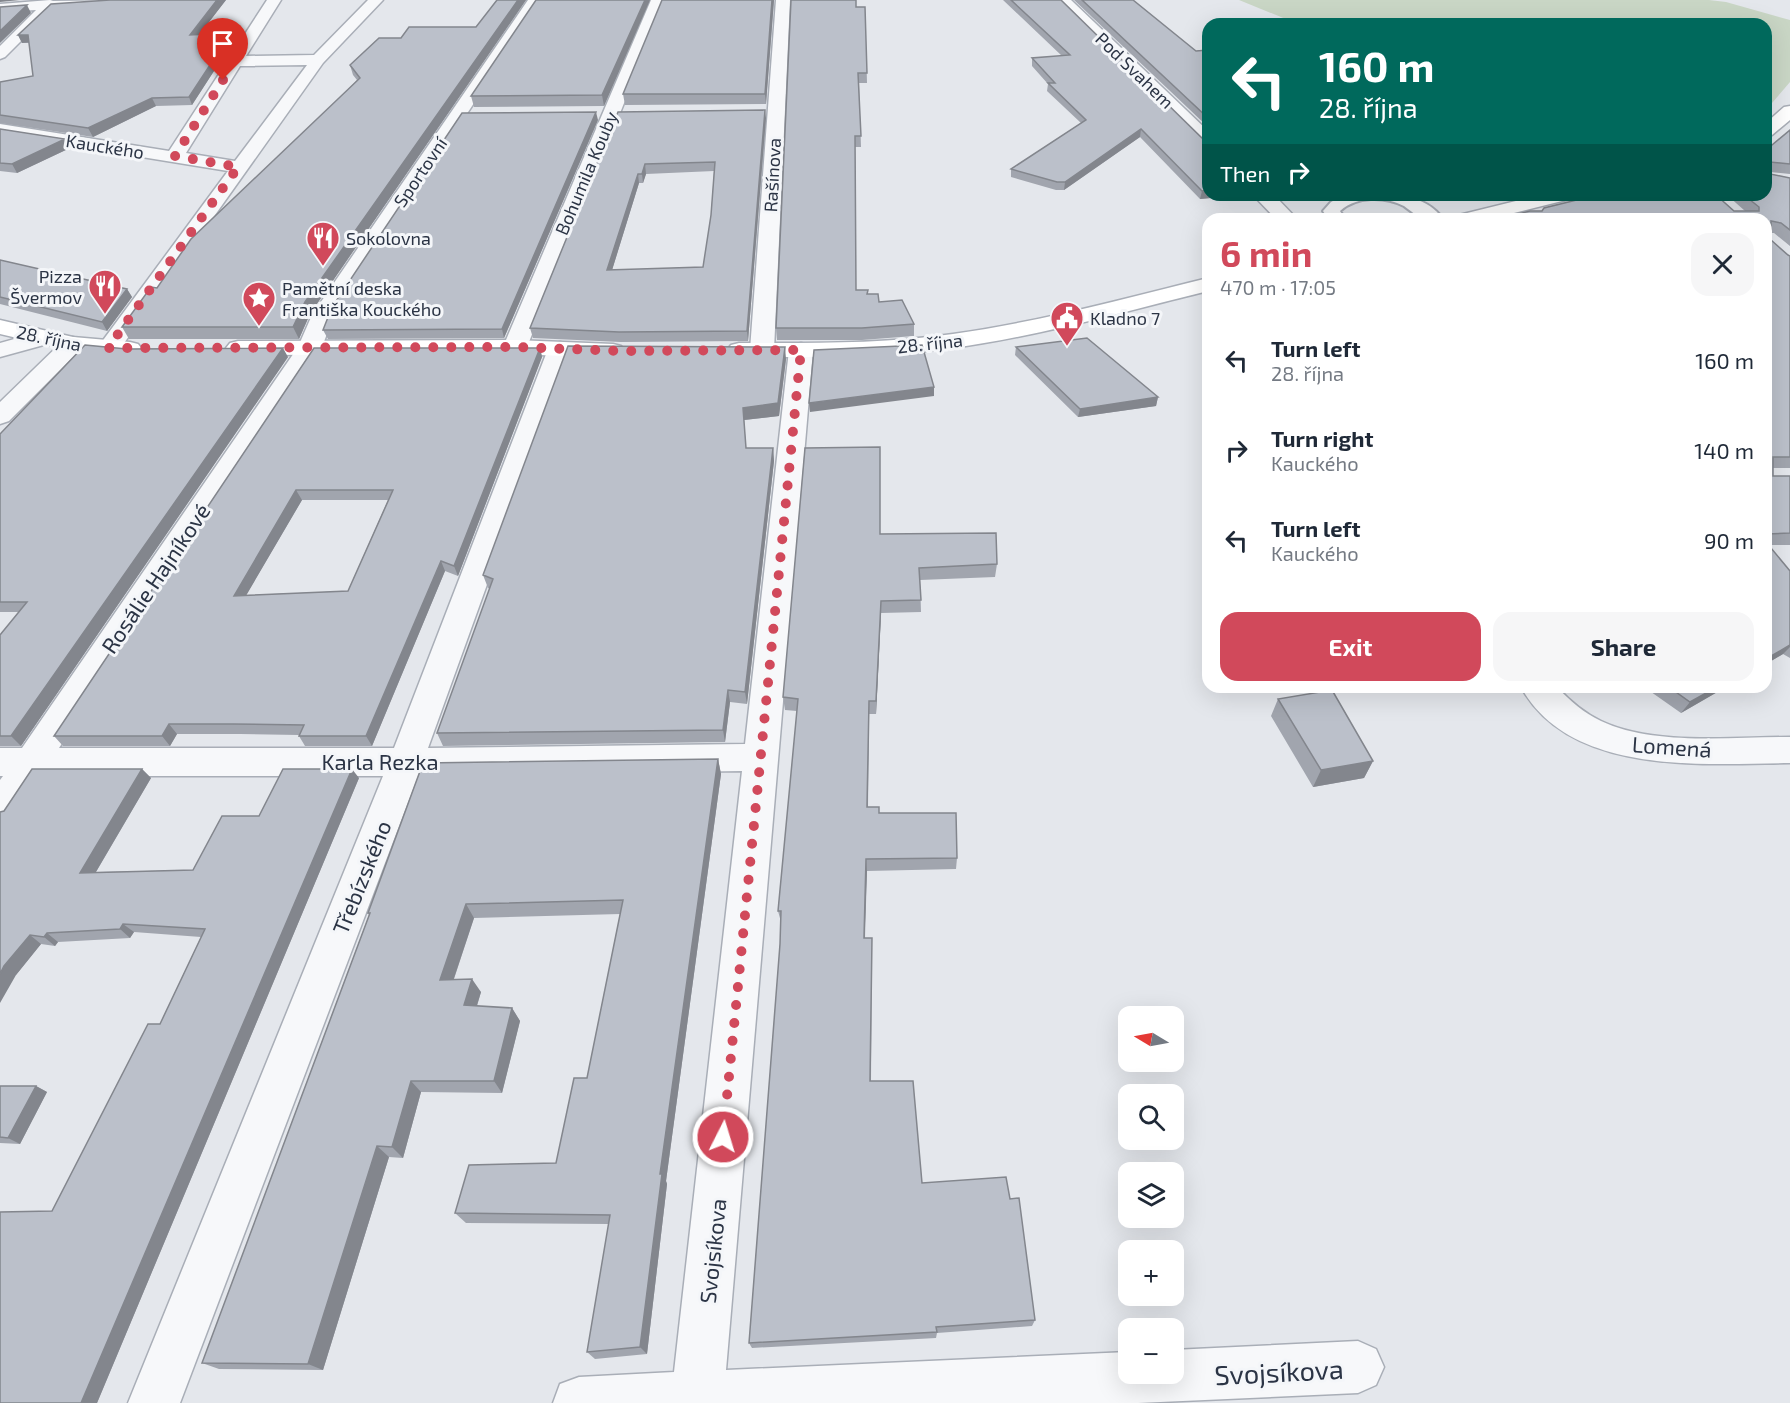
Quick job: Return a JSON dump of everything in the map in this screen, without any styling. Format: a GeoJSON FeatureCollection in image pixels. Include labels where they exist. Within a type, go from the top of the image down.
{"type":"FeatureCollection","features":[{"type":"Feature","properties":{"kind":"main road"},"geometry":{"type":"LineString","coordinates":[[1772,125],[1790,111]]}},
{"type":"Feature","properties":{"kind":"main road"},"geometry":{"type":"LineString","coordinates":[[1522,213],[1549,201]]}},
{"type":"Feature","properties":{"kind":"main road","name":"28. října"},"geometry":{"type":"LineString","coordinates":[[715,351],[910,346],[997,334],[1202,285]]}},
{"type":"Feature","properties":{"kind":"main road","name":"28. října"},"geometry":{"type":"LineString","coordinates":[[0,327],[73,344],[151,349]]}},
{"type":"Feature","properties":{"kind":"main road"},"geometry":{"type":"LineString","coordinates":[[219,348],[514,347],[633,351]]}},
{"type":"Feature","properties":{"kind":"street"},"geometry":{"type":"LineString","coordinates":[[0,8],[52,2],[131,0]]}},
{"type":"Feature","properties":{"kind":"street"},"geometry":{"type":"LineString","coordinates":[[175,156],[274,0]]}},
{"type":"Feature","properties":{"kind":"street"},"geometry":{"type":"LineString","coordinates":[[108,348],[318,60],[376,0]]}},
{"type":"Feature","properties":{"kind":"street","name":"Sportovní"},"geometry":{"type":"LineString","coordinates":[[310,347],[323,315],[535,0]]}},
{"type":"Feature","properties":{"kind":"street","name":"Bohumila Kouby"},"geometry":{"type":"LineString","coordinates":[[514,347],[658,0]]}},
{"type":"Feature","properties":{"kind":"street","name":"Rašínova"},"geometry":{"type":"LineString","coordinates":[[762,350],[770,112],[783,0]]}},
{"type":"Feature","properties":{"kind":"street","name":"Pod Svahem"},"geometry":{"type":"LineString","coordinates":[[1063,0],[1202,136]]}},
{"type":"Feature","properties":{"kind":"street"},"geometry":{"type":"LineString","coordinates":[[0,54],[52,2]]}},
{"type":"Feature","properties":{"kind":"street"},"geometry":{"type":"LineString","coordinates":[[235,61],[318,60]]}},
{"type":"Feature","properties":{"kind":"street"},"geometry":{"type":"LineString","coordinates":[[588,113],[635,113]]}},
{"type":"Feature","properties":{"kind":"street"},"geometry":{"type":"LineString","coordinates":[[459,114],[483,114]]}},
{"type":"Feature","properties":{"kind":"street","name":"Kauckého"},"geometry":{"type":"LineString","coordinates":[[0,129],[238,167]]}},
{"type":"Feature","properties":{"kind":"street"},"geometry":{"type":"LineString","coordinates":[[1269,201],[1281,213]]}},
{"type":"Feature","properties":{"kind":"street"},"geometry":{"type":"LineString","coordinates":[[0,350],[43,338]]}},
{"type":"Feature","properties":{"kind":"street"},"geometry":{"type":"LineString","coordinates":[[0,416],[73,344]]}},
{"type":"Feature","properties":{"kind":"street","name":"Rosálie Hajníkové"},"geometry":{"type":"LineString","coordinates":[[0,809],[16,762],[310,347]]}},
{"type":"Feature","properties":{"kind":"street","name":"Třebízského"},"geometry":{"type":"LineString","coordinates":[[154,1403],[406,762],[560,349]]}},
{"type":"Feature","properties":{"kind":"street","name":"Svojsíkova"},"geometry":{"type":"LineString","coordinates":[[697,1401],[801,350]]}},
{"type":"Feature","properties":{"kind":"street","name":"Lomená"},"geometry":{"type":"LineString","coordinates":[[1543,693],[1568,718],[1609,739],[1646,748],[1790,750]]}},
{"type":"Feature","properties":{"kind":"street","name":"Karla Rezka"},"geometry":{"type":"LineString","coordinates":[[16,762],[406,762],[760,757]]}},
{"type":"Feature","properties":{"kind":"street","name":"Svojsíkova"},"geometry":{"type":"LineString","coordinates":[[579,1403],[697,1401],[1358,1367]]}},
{"type":"Feature","properties":{"kind":"lane"},"geometry":{"type":"LineString","coordinates":[[1332,213],[1341,201]]}},
{"type":"Feature","properties":{"kind":"lane"},"geometry":{"type":"LineString","coordinates":[[1404,201],[1425,213]]}},
{"type":"Feature","properties":{"kind":"green space"},"geometry":{"type":"Polygon","coordinates":[[[1239,0],[1709,0],[1726,2],[1790,20],[1790,82],[1772,103],[1772,18],[1283,18],[1239,0]]]}},
{"type":"Feature","properties":{"kind":"building"},"geometry":{"type":"Polygon","coordinates":[[[110,0],[217,0],[190,35],[231,33],[189,97],[152,98],[88,128],[0,115],[0,82],[33,76],[28,35],[18,35],[51,4],[110,0]]]}},
{"type":"Feature","properties":{"kind":"building"},"geometry":{"type":"Polygon","coordinates":[[[497,0],[518,0],[305,302],[293,327],[122,327],[151,287],[157,288],[191,239],[360,78],[350,65],[379,38],[401,38],[409,27],[476,27],[497,0]]]}},
{"type":"Feature","properties":{"kind":"building"},"geometry":{"type":"Polygon","coordinates":[[[536,0],[645,0],[602,95],[471,96],[536,0]]]}},
{"type":"Feature","properties":{"kind":"building"},"geometry":{"type":"Polygon","coordinates":[[[662,0],[772,0],[765,94],[623,94],[662,0]]]}},
{"type":"Feature","properties":{"kind":"building"},"geometry":{"type":"Polygon","coordinates":[[[791,0],[856,0],[856,7],[865,7],[867,73],[858,73],[861,136],[855,136],[856,290],[868,290],[867,294],[878,294],[879,302],[902,300],[914,324],[862,328],[776,328],[791,0]]]}},
{"type":"Feature","properties":{"kind":"building"},"geometry":{"type":"Polygon","coordinates":[[[1011,0],[1061,0],[1202,138],[1202,191],[1141,129],[1065,182],[1057,182],[1011,169],[1086,120],[1048,83],[1055,83],[1032,58],[1070,55],[1011,0]]]}},
{"type":"Feature","properties":{"kind":"building"},"geometry":{"type":"Polygon","coordinates":[[[1082,0],[1133,0],[1196,51],[1202,50],[1202,112],[1082,0]]]}},
{"type":"Feature","properties":{"kind":"building"},"geometry":{"type":"Polygon","coordinates":[[[27,5],[0,31],[0,7],[27,5]]]}},
{"type":"Feature","properties":{"kind":"building"},"geometry":{"type":"Polygon","coordinates":[[[765,110],[747,331],[619,332],[530,328],[618,112],[765,110]],[[715,162],[645,164],[642,174],[638,174],[607,270],[703,267],[711,215],[715,162]]]}},
{"type":"Feature","properties":{"kind":"building"},"geometry":{"type":"Polygon","coordinates":[[[596,112],[502,329],[323,330],[332,307],[462,113],[596,112]]]}},
{"type":"Feature","properties":{"kind":"building"},"geometry":{"type":"Polygon","coordinates":[[[0,129],[65,139],[12,164],[0,163],[0,129]]]}},
{"type":"Feature","properties":{"kind":"building"},"geometry":{"type":"Polygon","coordinates":[[[1790,130],[1790,164],[1772,162],[1772,145],[1790,130]]]}},
{"type":"Feature","properties":{"kind":"building"},"geometry":{"type":"Polygon","coordinates":[[[1772,174],[1790,178],[1790,230],[1781,223],[1772,221],[1772,213],[1522,213],[1542,211],[1544,208],[1573,201],[1723,201],[1734,211],[1759,211],[1759,207],[1752,201],[1772,201],[1772,174]]]}},
{"type":"Feature","properties":{"kind":"building"},"geometry":{"type":"Polygon","coordinates":[[[1772,241],[1790,256],[1790,457],[1773,457],[1773,476],[1790,476],[1790,533],[1772,534],[1772,241]]]}},
{"type":"Feature","properties":{"kind":"building"},"geometry":{"type":"Polygon","coordinates":[[[0,260],[127,289],[102,322],[0,297],[0,260]]]}},
{"type":"Feature","properties":{"kind":"building"},"geometry":{"type":"Polygon","coordinates":[[[1087,338],[1158,397],[1080,409],[1016,347],[1087,338]]]}},
{"type":"Feature","properties":{"kind":"building"},"geometry":{"type":"Polygon","coordinates":[[[85,345],[127,349],[283,348],[11,736],[0,736],[0,635],[27,602],[0,602],[0,434],[85,345]]]}},
{"type":"Feature","properties":{"kind":"building"},"geometry":{"type":"Polygon","coordinates":[[[922,345],[934,387],[809,403],[814,350],[922,345]]]}},
{"type":"Feature","properties":{"kind":"building"},"geometry":{"type":"Polygon","coordinates":[[[568,346],[785,347],[778,403],[743,408],[746,448],[773,448],[745,692],[728,690],[723,730],[437,733],[493,579],[483,575],[568,346]]]}},
{"type":"Feature","properties":{"kind":"building"},"geometry":{"type":"Polygon","coordinates":[[[314,348],[540,348],[454,566],[441,561],[366,736],[299,736],[304,725],[169,724],[162,736],[54,736],[314,348]],[[296,490],[234,596],[348,591],[393,490],[296,490]]]}},
{"type":"Feature","properties":{"kind":"building"},"geometry":{"type":"Polygon","coordinates":[[[880,447],[880,534],[996,533],[997,564],[919,568],[921,600],[881,601],[876,701],[869,701],[867,807],[879,807],[879,813],[956,813],[957,858],[866,859],[864,938],[872,938],[870,1081],[913,1081],[922,1183],[1006,1177],[1010,1199],[1019,1198],[1035,1320],[936,1327],[937,1332],[749,1343],[780,944],[781,911],[778,911],[798,699],[783,697],[805,448],[880,447]]]}},
{"type":"Feature","properties":{"kind":"building"},"geometry":{"type":"Polygon","coordinates":[[[1772,549],[1790,571],[1790,645],[1772,656],[1772,549]]]}},
{"type":"Feature","properties":{"kind":"building"},"geometry":{"type":"Polygon","coordinates":[[[1314,693],[1334,693],[1373,761],[1321,770],[1278,699],[1314,693]]]}},
{"type":"Feature","properties":{"kind":"building"},"geometry":{"type":"Polygon","coordinates":[[[1677,693],[1706,693],[1690,702],[1677,693]]]}},
{"type":"Feature","properties":{"kind":"building"},"geometry":{"type":"Polygon","coordinates":[[[718,759],[660,1174],[662,1174],[640,1347],[587,1352],[610,1215],[455,1213],[469,1165],[556,1163],[574,1078],[587,1078],[623,900],[466,904],[440,980],[472,979],[464,1005],[512,1008],[494,1081],[411,1081],[392,1147],[377,1146],[308,1364],[202,1363],[370,913],[368,913],[423,763],[718,759]]]}},
{"type":"Feature","properties":{"kind":"building"},"geometry":{"type":"Polygon","coordinates":[[[32,769],[142,769],[80,873],[193,870],[222,816],[259,816],[283,769],[352,769],[81,1403],[0,1403],[0,1212],[52,1211],[148,1024],[160,1024],[205,929],[123,924],[120,929],[47,933],[44,937],[30,935],[0,974],[0,812],[4,811],[32,769]]]}},
{"type":"Feature","properties":{"kind":"building"},"geometry":{"type":"Polygon","coordinates":[[[0,1086],[36,1086],[8,1138],[0,1137],[0,1086]]]}},
{"type":"Feature","properties":{"kind":"place","name":"Sokolovna"},"geometry":{"type":"Point","coordinates":[323,267]}},
{"type":"Feature","properties":{"kind":"place","name":"Pizza Švermov"},"geometry":{"type":"Point","coordinates":[105,315]}},
{"type":"Feature","properties":{"kind":"place","name":"Pamětní deska Františka Kouckého"},"geometry":{"type":"Point","coordinates":[259,327]}},
{"type":"Feature","properties":{"kind":"place","name":"Kladno 7"},"geometry":{"type":"Point","coordinates":[1067,347]}},
{"type":"Feature","properties":{"kind":"route"},"geometry":{"type":"LineString","coordinates":[[223,80],[175,156],[238,167],[108,348],[514,347],[621,351],[801,350],[723,1137]]}}]}
